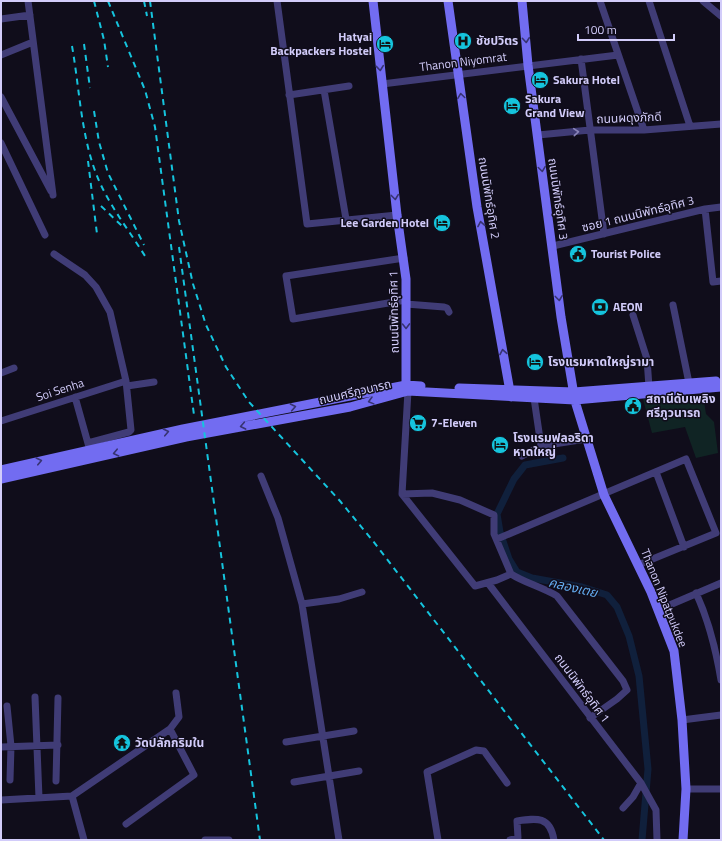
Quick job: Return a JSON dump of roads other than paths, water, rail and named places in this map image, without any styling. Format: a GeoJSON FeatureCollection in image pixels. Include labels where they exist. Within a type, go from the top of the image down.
{"type":"FeatureCollection","features":[{"type":"Feature","properties":{"kind":"street"},"geometry":{"type":"LineString","coordinates":[[1,97],[53,195],[28,1]]}},
{"type":"Feature","properties":{"kind":"street"},"geometry":{"type":"LineString","coordinates":[[277,1],[306,224],[397,215]]}},
{"type":"Feature","properties":{"kind":"street","name":"ถนนนิพัทธ์อุทิศ 1"},"geometry":{"type":"LineString","coordinates":[[373,1],[397,215],[404,258],[407,388],[402,494]]}},
{"type":"Feature","properties":{"kind":"street","name":"ถนนนิพัทธ์อุทิศ 2"},"geometry":{"type":"LineString","coordinates":[[448,1],[477,207],[511,394]]}},
{"type":"Feature","properties":{"kind":"street","name":"ถนนนิพัทธ์อุทิศ 3"},"geometry":{"type":"LineString","coordinates":[[522,1],[528,65],[553,246],[561,317],[574,396]]}},
{"type":"Feature","properties":{"kind":"street"},"geometry":{"type":"LineString","coordinates":[[600,1],[644,130]]}},
{"type":"Feature","properties":{"kind":"street"},"geometry":{"type":"LineString","coordinates":[[649,1],[690,126]]}},
{"type":"Feature","properties":{"kind":"street"},"geometry":{"type":"LineString","coordinates":[[703,1],[721,16]]}},
{"type":"Feature","properties":{"kind":"street"},"geometry":{"type":"LineString","coordinates":[[1,19],[30,15]]}},
{"type":"Feature","properties":{"kind":"street"},"geometry":{"type":"LineString","coordinates":[[1,55],[33,42]]}},
{"type":"Feature","properties":{"kind":"street","name":"Thanon Niyomrat"},"geometry":{"type":"LineString","coordinates":[[382,84],[458,73],[618,55]]}},
{"type":"Feature","properties":{"kind":"street"},"geometry":{"type":"LineString","coordinates":[[581,59],[604,234]]}},
{"type":"Feature","properties":{"kind":"street"},"geometry":{"type":"LineString","coordinates":[[289,95],[348,86]]}},
{"type":"Feature","properties":{"kind":"street"},"geometry":{"type":"LineString","coordinates":[[324,90],[346,220]]}},
{"type":"Feature","properties":{"kind":"street","name":"ถนนผดุงภักดี"},"geometry":{"type":"LineString","coordinates":[[538,135],[590,130],[644,130],[721,124]]}},
{"type":"Feature","properties":{"kind":"street"},"geometry":{"type":"LineString","coordinates":[[1,142],[46,235]]}},
{"type":"Feature","properties":{"kind":"street","name":"ซอย 1 ถนนนิพัทธ์อุทิศ 3"},"geometry":{"type":"LineString","coordinates":[[553,246],[705,209],[721,207]]}},
{"type":"Feature","properties":{"kind":"street"},"geometry":{"type":"LineString","coordinates":[[705,209],[713,282],[721,281]]}},
{"type":"Feature","properties":{"kind":"street"},"geometry":{"type":"LineString","coordinates":[[54,254],[85,275],[96,287],[108,309],[127,384],[131,430],[89,446],[74,397]]}},
{"type":"Feature","properties":{"kind":"street"},"geometry":{"type":"LineString","coordinates":[[404,258],[286,276],[293,318],[406,302],[444,307],[447,308],[449,312]]}},
{"type":"Feature","properties":{"kind":"street"},"geometry":{"type":"LineString","coordinates":[[673,305],[689,383]]}},
{"type":"Feature","properties":{"kind":"street"},"geometry":{"type":"LineString","coordinates":[[633,315],[647,359],[649,387]]}},
{"type":"Feature","properties":{"kind":"street"},"geometry":{"type":"LineString","coordinates":[[1,373],[14,368]]}},
{"type":"Feature","properties":{"kind":"street","name":"ถนนศรีภูวนารถ"},"geometry":{"type":"LineString","coordinates":[[1,470],[89,446],[407,388],[574,396],[649,387],[721,381]]}},
{"type":"Feature","properties":{"kind":"street","name":"Soi Senha"},"geometry":{"type":"LineString","coordinates":[[1,421],[74,397],[127,384],[154,382]]}},
{"type":"Feature","properties":{"kind":"street","name":"ถนนศรีภูวนารถ"},"geometry":{"type":"LineString","coordinates":[[511,394],[534,398],[721,387]]}},
{"type":"Feature","properties":{"kind":"street","name":"ถนนศรีภูวนารถ"},"geometry":{"type":"LineString","coordinates":[[1,479],[186,437],[350,407],[407,388]]}},
{"type":"Feature","properties":{"kind":"street","name":"Thanon Nipatpukdee"},"geometry":{"type":"LineString","coordinates":[[574,396],[593,464],[604,495],[638,565],[674,651],[682,720],[686,789],[683,840]]}},
{"type":"Feature","properties":{"kind":"street"},"geometry":{"type":"LineString","coordinates":[[534,398],[541,446]]}},
{"type":"Feature","properties":{"kind":"street"},"geometry":{"type":"LineString","coordinates":[[522,456],[541,446],[586,440]]}},
{"type":"Feature","properties":{"kind":"street"},"geometry":{"type":"LineString","coordinates":[[497,539],[686,459],[716,533],[638,565]]}},
{"type":"Feature","properties":{"kind":"street"},"geometry":{"type":"LineString","coordinates":[[656,472],[684,547]]}},
{"type":"Feature","properties":{"kind":"street"},"geometry":{"type":"LineString","coordinates":[[260,476],[278,518],[302,604],[328,778],[339,840]]}},
{"type":"Feature","properties":{"kind":"street"},"geometry":{"type":"LineString","coordinates":[[402,494],[432,493],[460,500],[494,515],[494,534],[510,574],[524,582],[544,589],[557,596],[623,681],[627,690],[590,718]]}},
{"type":"Feature","properties":{"kind":"street"},"geometry":{"type":"LineString","coordinates":[[402,494],[475,586],[497,580],[510,574]]}},
{"type":"Feature","properties":{"kind":"street","name":"ถนนนิพัทธ์อุทิศ 1"},"geometry":{"type":"LineString","coordinates":[[488,583],[641,783],[653,802],[656,810],[657,840]]}},
{"type":"Feature","properties":{"kind":"street"},"geometry":{"type":"LineString","coordinates":[[658,610],[721,583]]}},
{"type":"Feature","properties":{"kind":"street"},"geometry":{"type":"LineString","coordinates":[[302,604],[339,599],[362,592]]}},
{"type":"Feature","properties":{"kind":"street"},"geometry":{"type":"LineString","coordinates":[[696,593],[718,644],[721,680]]}},
{"type":"Feature","properties":{"kind":"street"},"geometry":{"type":"LineString","coordinates":[[1,800],[72,796],[170,729],[179,717],[176,693]]}},
{"type":"Feature","properties":{"kind":"street"},"geometry":{"type":"LineString","coordinates":[[35,697],[39,798]]}},
{"type":"Feature","properties":{"kind":"street"},"geometry":{"type":"LineString","coordinates":[[56,781],[58,698]]}},
{"type":"Feature","properties":{"kind":"street"},"geometry":{"type":"LineString","coordinates":[[7,706],[11,746],[10,780]]}},
{"type":"Feature","properties":{"kind":"street"},"geometry":{"type":"LineString","coordinates":[[682,720],[721,715]]}},
{"type":"Feature","properties":{"kind":"street"},"geometry":{"type":"LineString","coordinates":[[126,824],[194,775],[170,729]]}},
{"type":"Feature","properties":{"kind":"street"},"geometry":{"type":"LineString","coordinates":[[286,742],[354,731]]}},
{"type":"Feature","properties":{"kind":"street"},"geometry":{"type":"LineString","coordinates":[[1,747],[58,745]]}},
{"type":"Feature","properties":{"kind":"street"},"geometry":{"type":"LineString","coordinates":[[438,840],[427,772],[476,750],[484,752],[507,783]]}},
{"type":"Feature","properties":{"kind":"street"},"geometry":{"type":"LineString","coordinates":[[294,782],[328,778],[360,771]]}},
{"type":"Feature","properties":{"kind":"street"},"geometry":{"type":"LineString","coordinates":[[623,808],[633,797],[641,783]]}},
{"type":"Feature","properties":{"kind":"street"},"geometry":{"type":"LineString","coordinates":[[686,789],[721,788]]}},
{"type":"Feature","properties":{"kind":"street"},"geometry":{"type":"LineString","coordinates":[[72,796],[84,840]]}},
{"type":"Feature","properties":{"kind":"street"},"geometry":{"type":"LineString","coordinates":[[510,840],[518,838],[517,822],[536,818],[545,822],[552,830],[554,840]]}},
{"type":"Feature","properties":{"kind":"street"},"geometry":{"type":"LineString","coordinates":[[205,840],[229,840]]}},
{"type":"Feature","properties":{"kind":"waterway","name":"คลองเตย"},"geometry":{"type":"LineString","coordinates":[[563,458],[525,465],[514,479],[497,514],[500,532],[509,559],[517,572],[532,578],[582,587],[607,595],[617,607],[629,636],[639,676],[648,769],[642,840]]}},
{"type":"Feature","properties":{"kind":"railway"},"geometry":{"type":"LineString","coordinates":[[94,1],[104,40],[108,67]]}},
{"type":"Feature","properties":{"kind":"railway"},"geometry":{"type":"LineString","coordinates":[[108,1],[145,90],[155,127],[194,415]]}},
{"type":"Feature","properties":{"kind":"railway"},"geometry":{"type":"LineString","coordinates":[[144,1],[147,16]]}},
{"type":"Feature","properties":{"kind":"railway"},"geometry":{"type":"LineString","coordinates":[[150,1],[179,221],[193,284],[206,325],[226,367],[249,402],[340,501],[373,541],[604,840]]}},
{"type":"Feature","properties":{"kind":"railway"},"geometry":{"type":"LineString","coordinates":[[84,44],[90,88]]}},
{"type":"Feature","properties":{"kind":"railway"},"geometry":{"type":"LineString","coordinates":[[72,46],[85,133],[94,167],[110,202],[145,256]]}},
{"type":"Feature","properties":{"kind":"railway"},"geometry":{"type":"LineString","coordinates":[[94,111],[99,142],[108,173],[144,245]]}},
{"type":"Feature","properties":{"kind":"railway"},"geometry":{"type":"LineString","coordinates":[[88,161],[97,234]]}},
{"type":"Feature","properties":{"kind":"railway"},"geometry":{"type":"LineString","coordinates":[[101,206],[122,226]]}},
{"type":"Feature","properties":{"kind":"railway"},"geometry":{"type":"LineString","coordinates":[[179,247],[260,840]]}},
{"type":"Feature","properties":{"kind":"place","name":"ชัชปวิตร"},"geometry":{"type":"Point","coordinates":[463,41]}},
{"type":"Feature","properties":{"kind":"place","name":"Hatyai Backpackers Hostel"},"geometry":{"type":"Point","coordinates":[385,44]}},
{"type":"Feature","properties":{"kind":"place","name":"Sakura Hotel"},"geometry":{"type":"Point","coordinates":[540,80]}},
{"type":"Feature","properties":{"kind":"place","name":"Sakura Grand View"},"geometry":{"type":"Point","coordinates":[512,106]}},
{"type":"Feature","properties":{"kind":"place","name":"Lee Garden Hotel"},"geometry":{"type":"Point","coordinates":[442,223]}},
{"type":"Feature","properties":{"kind":"place","name":"Tourist Police"},"geometry":{"type":"Point","coordinates":[578,254]}},
{"type":"Feature","properties":{"kind":"place","name":"AEON"},"geometry":{"type":"Point","coordinates":[600,307]}},
{"type":"Feature","properties":{"kind":"place","name":"โรงแรมหาดใหญ่รามา"},"geometry":{"type":"Point","coordinates":[535,362]}},
{"type":"Feature","properties":{"kind":"place","name":"สถานีดับเพลิง ศรีภูวนารถ"},"geometry":{"type":"Point","coordinates":[633,406]}},
{"type":"Feature","properties":{"kind":"place","name":"7-Eleven"},"geometry":{"type":"Point","coordinates":[418,423]}},
{"type":"Feature","properties":{"kind":"place","name":"โรงแรมฟลอริดา หาดใหญ่"},"geometry":{"type":"Point","coordinates":[500,445]}},
{"type":"Feature","properties":{"kind":"place","name":"วัดปลักกริมใน"},"geometry":{"type":"Point","coordinates":[122,743]}}]}
